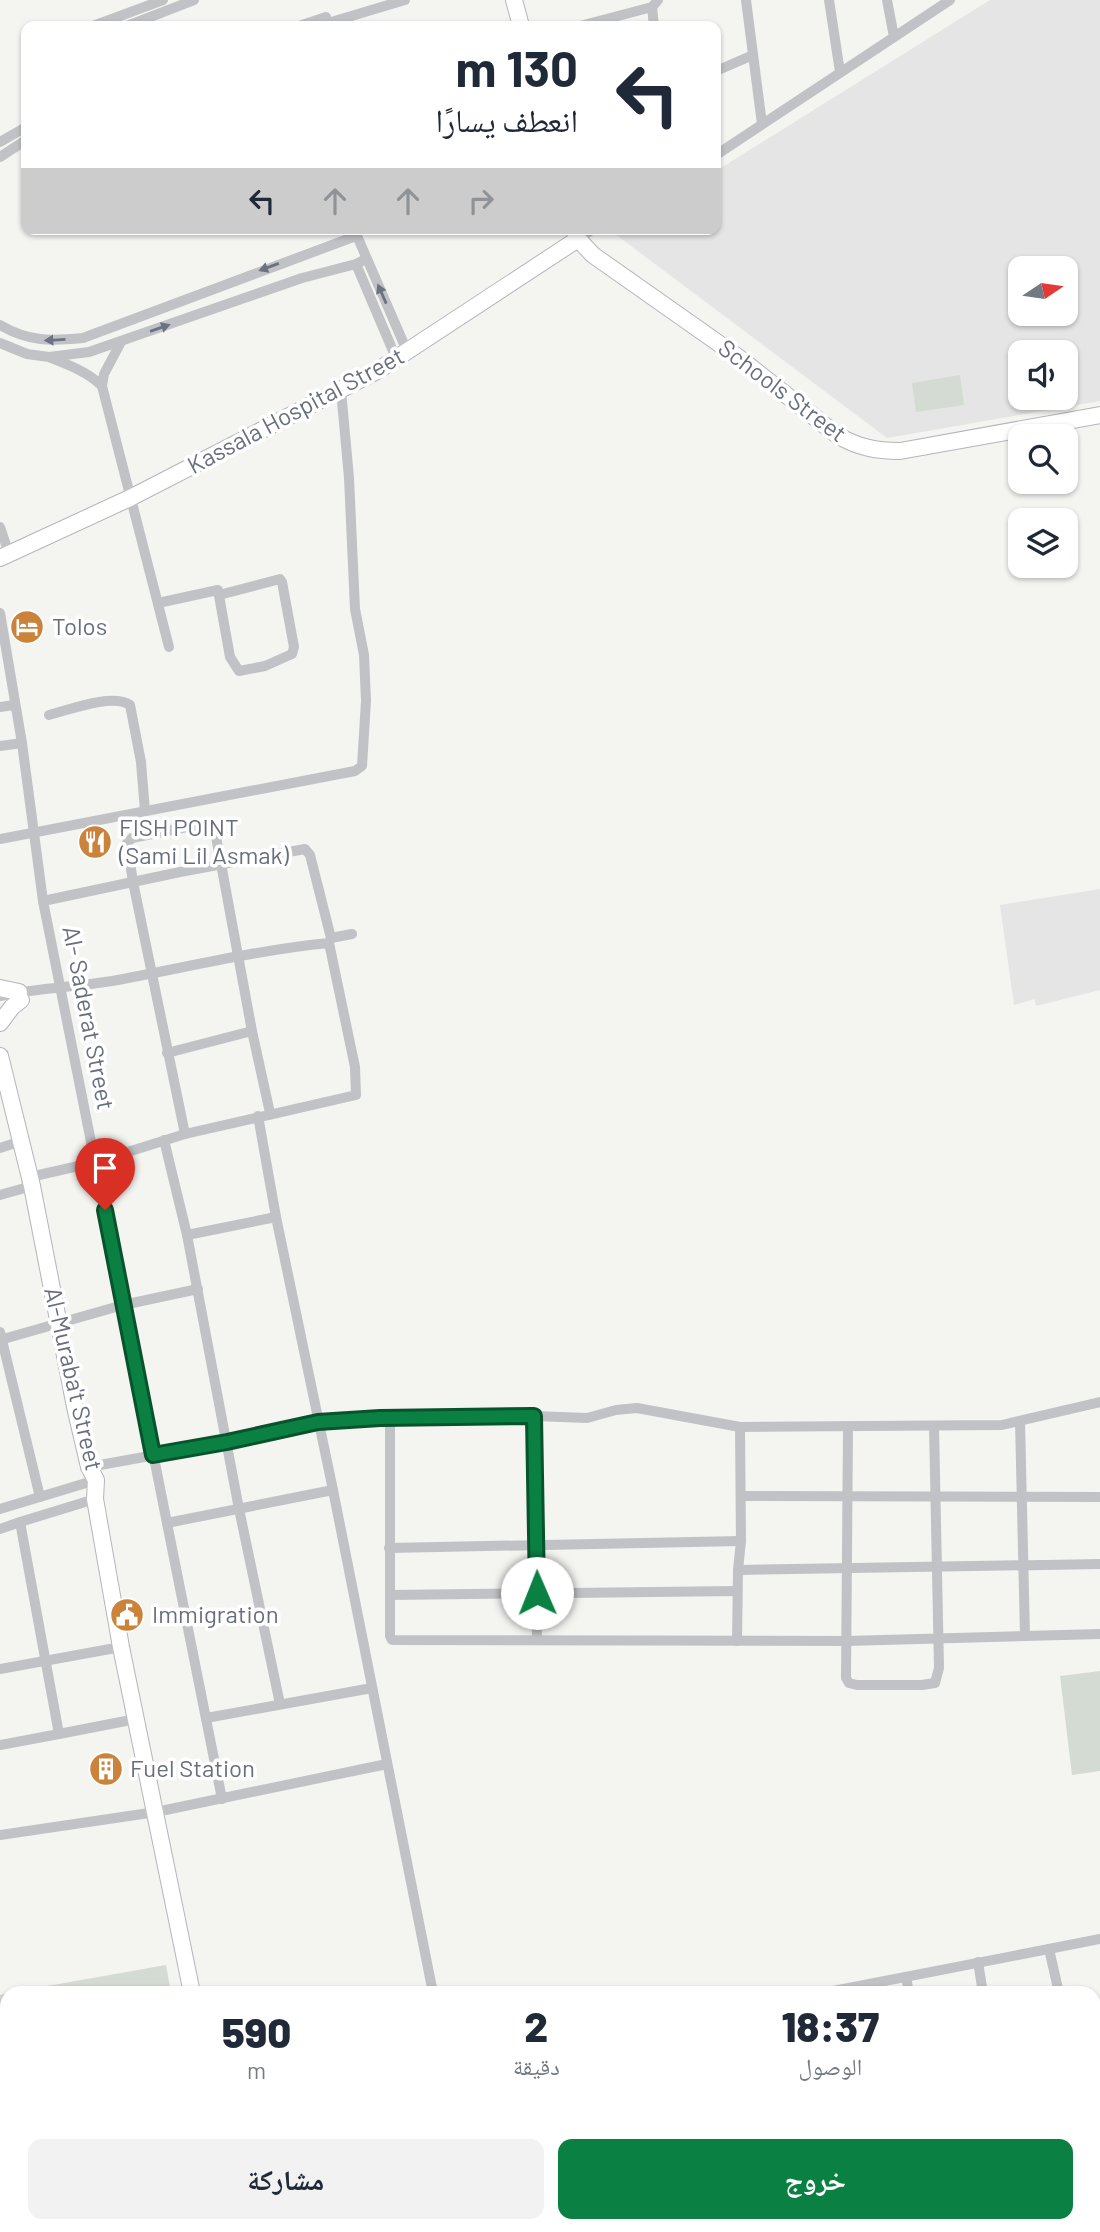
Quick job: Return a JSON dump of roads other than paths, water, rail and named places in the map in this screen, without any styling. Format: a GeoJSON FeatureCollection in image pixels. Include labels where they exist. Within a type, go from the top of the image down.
{"type":"FeatureCollection","features":[{"type":"Feature","properties":{"kind":"street"},"geometry":{"type":"LineString","coordinates":[[118,21],[163,0]]}},
{"type":"Feature","properties":{"kind":"street"},"geometry":{"type":"LineString","coordinates":[[140,21],[194,0]]}},
{"type":"Feature","properties":{"kind":"street"},"geometry":{"type":"LineString","coordinates":[[314,21],[378,0]]}},
{"type":"Feature","properties":{"kind":"street"},"geometry":{"type":"LineString","coordinates":[[335,21],[405,0]]}},
{"type":"Feature","properties":{"kind":"street"},"geometry":{"type":"LineString","coordinates":[[514,0],[520,21]]}},
{"type":"Feature","properties":{"kind":"street"},"geometry":{"type":"LineString","coordinates":[[746,0],[762,124]]}},
{"type":"Feature","properties":{"kind":"street"},"geometry":{"type":"LineString","coordinates":[[828,0],[840,72]]}},
{"type":"Feature","properties":{"kind":"street"},"geometry":{"type":"LineString","coordinates":[[887,0],[894,37]]}},
{"type":"Feature","properties":{"kind":"street"},"geometry":{"type":"LineString","coordinates":[[721,152],[950,0]]}},
{"type":"Feature","properties":{"kind":"street"},"geometry":{"type":"LineString","coordinates":[[596,21],[655,3],[654,21]]}},
{"type":"Feature","properties":{"kind":"street"},"geometry":{"type":"LineString","coordinates":[[721,69],[753,55]]}},
{"type":"Feature","properties":{"kind":"street"},"geometry":{"type":"LineString","coordinates":[[0,142],[21,130]]}},
{"type":"Feature","properties":{"kind":"street"},"geometry":{"type":"LineString","coordinates":[[0,157],[21,143]]}},
{"type":"Feature","properties":{"kind":"street"},"geometry":{"type":"LineString","coordinates":[[0,325],[13,333],[44,341],[83,338],[350,235]]}},
{"type":"Feature","properties":{"kind":"street"},"geometry":{"type":"LineString","coordinates":[[355,235],[361,261],[401,355]]}},
{"type":"Feature","properties":{"kind":"street","name":"Kassala Hospital Street"},"geometry":{"type":"LineString","coordinates":[[3,556],[130,498],[341,390],[401,355],[575,235]]}},
{"type":"Feature","properties":{"kind":"street","name":"Schools Street"},"geometry":{"type":"LineString","coordinates":[[577,235],[593,255],[738,356],[836,435],[851,444],[880,451],[900,451],[1100,415]]}},
{"type":"Feature","properties":{"kind":"street"},"geometry":{"type":"LineString","coordinates":[[296,257],[302,278]]}},
{"type":"Feature","properties":{"kind":"street"},"geometry":{"type":"LineString","coordinates":[[0,343],[27,354],[49,357],[80,354],[302,278],[361,261]]}},
{"type":"Feature","properties":{"kind":"street"},"geometry":{"type":"LineString","coordinates":[[121,342],[107,367],[102,386],[169,647]]}},
{"type":"Feature","properties":{"kind":"street"},"geometry":{"type":"LineString","coordinates":[[49,357],[76,368],[102,386]]}},
{"type":"Feature","properties":{"kind":"street"},"geometry":{"type":"LineString","coordinates":[[0,839],[355,771],[362,766],[366,701],[364,655],[355,609],[349,478],[341,390]]}},
{"type":"Feature","properties":{"kind":"street"},"geometry":{"type":"LineString","coordinates":[[0,527],[3,556]]}},
{"type":"Feature","properties":{"kind":"street"},"geometry":{"type":"LineString","coordinates":[[280,579],[295,647],[292,654],[265,666],[239,671],[230,657],[218,590],[219,595],[280,579]]}},
{"type":"Feature","properties":{"kind":"street"},"geometry":{"type":"LineString","coordinates":[[158,603],[218,590]]}},
{"type":"Feature","properties":{"kind":"street","name":"Al- Saderat Street"},"geometry":{"type":"LineString","coordinates":[[0,613],[3,656],[22,743],[43,901],[222,1799]]}},
{"type":"Feature","properties":{"kind":"street"},"geometry":{"type":"LineString","coordinates":[[49,715],[105,701],[122,700],[130,705],[141,762],[145,811]]}},
{"type":"Feature","properties":{"kind":"street"},"geometry":{"type":"LineString","coordinates":[[0,707],[14,705]]}},
{"type":"Feature","properties":{"kind":"street"},"geometry":{"type":"LineString","coordinates":[[0,746],[22,743]]}},
{"type":"Feature","properties":{"kind":"street"},"geometry":{"type":"LineString","coordinates":[[185,1134],[127,843],[132,838],[210,823],[214,826],[270,1113]]}},
{"type":"Feature","properties":{"kind":"street"},"geometry":{"type":"LineString","coordinates":[[0,1195],[31,1182],[185,1134],[356,1095],[353,1060],[330,940],[310,855],[305,849],[43,901]]}},
{"type":"Feature","properties":{"kind":"street"},"geometry":{"type":"LineString","coordinates":[[0,996],[20,996],[151,973],[352,934]]}},
{"type":"Feature","properties":{"kind":"street"},"geometry":{"type":"LineString","coordinates":[[0,988],[20,996]]}},
{"type":"Feature","properties":{"kind":"street"},"geometry":{"type":"LineString","coordinates":[[0,1006],[20,996]]}},
{"type":"Feature","properties":{"kind":"street"},"geometry":{"type":"LineString","coordinates":[[0,1023],[20,996]]}},
{"type":"Feature","properties":{"kind":"street"},"geometry":{"type":"LineString","coordinates":[[167,1053],[252,1031]]}},
{"type":"Feature","properties":{"kind":"street","name":"Al-Muraba't Street"},"geometry":{"type":"LineString","coordinates":[[0,1056],[6,1106],[21,1141],[31,1182],[93,1473],[95,1499],[121,1647],[191,1986]]}},
{"type":"Feature","properties":{"kind":"street"},"geometry":{"type":"LineString","coordinates":[[258,1116],[276,1217],[432,1986]]}},
{"type":"Feature","properties":{"kind":"street"},"geometry":{"type":"LineString","coordinates":[[164,1140],[187,1235],[239,1509],[280,1704]]}},
{"type":"Feature","properties":{"kind":"street"},"geometry":{"type":"LineString","coordinates":[[0,1148],[21,1141]]}},
{"type":"Feature","properties":{"kind":"street"},"geometry":{"type":"LineString","coordinates":[[187,1235],[276,1217]]}},
{"type":"Feature","properties":{"kind":"street"},"geometry":{"type":"LineString","coordinates":[[40,1497],[1,1337],[60,1325],[123,1305],[198,1289]]}},
{"type":"Feature","properties":{"kind":"street"},"geometry":{"type":"LineString","coordinates":[[0,1509],[40,1497],[93,1473],[153,1455],[318,1422],[390,1418],[587,1418],[616,1410],[637,1408],[740,1427],[934,1426],[1002,1424],[1100,1402]]}},
{"type":"Feature","properties":{"kind":"street"},"geometry":{"type":"LineString","coordinates":[[534,1416],[537,1640]]}},
{"type":"Feature","properties":{"kind":"street"},"geometry":{"type":"LineString","coordinates":[[390,1418],[389,1548],[392,1640],[847,1641],[1100,1634]]}},
{"type":"Feature","properties":{"kind":"street"},"geometry":{"type":"LineString","coordinates":[[1020,1421],[1025,1636]]}},
{"type":"Feature","properties":{"kind":"street"},"geometry":{"type":"LineString","coordinates":[[848,1427],[846,1678],[849,1683],[857,1685],[922,1685],[935,1683],[937,1677],[934,1426]]}},
{"type":"Feature","properties":{"kind":"street"},"geometry":{"type":"LineString","coordinates":[[737,1641],[737,1570],[741,1541],[740,1427]]}},
{"type":"Feature","properties":{"kind":"street"},"geometry":{"type":"LineString","coordinates":[[167,1524],[333,1489]]}},
{"type":"Feature","properties":{"kind":"street"},"geometry":{"type":"LineString","coordinates":[[741,1496],[1100,1497]]}},
{"type":"Feature","properties":{"kind":"street"},"geometry":{"type":"LineString","coordinates":[[0,1529],[95,1499]]}},
{"type":"Feature","properties":{"kind":"street"},"geometry":{"type":"LineString","coordinates":[[20,1522],[59,1734]]}},
{"type":"Feature","properties":{"kind":"street"},"geometry":{"type":"LineString","coordinates":[[389,1548],[741,1541]]}},
{"type":"Feature","properties":{"kind":"street"},"geometry":{"type":"LineString","coordinates":[[737,1570],[1100,1563]]}},
{"type":"Feature","properties":{"kind":"street"},"geometry":{"type":"LineString","coordinates":[[390,1595],[737,1591]]}},
{"type":"Feature","properties":{"kind":"street"},"geometry":{"type":"LineString","coordinates":[[0,1669],[121,1647]]}},
{"type":"Feature","properties":{"kind":"street"},"geometry":{"type":"LineString","coordinates":[[206,1717],[372,1688]]}},
{"type":"Feature","properties":{"kind":"street"},"geometry":{"type":"LineString","coordinates":[[0,1744],[136,1719]]}},
{"type":"Feature","properties":{"kind":"street"},"geometry":{"type":"LineString","coordinates":[[0,1835],[156,1812],[387,1764]]}},
{"type":"Feature","properties":{"kind":"street"},"geometry":{"type":"LineString","coordinates":[[866,1986],[1100,1939]]}},
{"type":"Feature","properties":{"kind":"street"},"geometry":{"type":"LineString","coordinates":[[1049,1949],[1057,1986]]}},
{"type":"Feature","properties":{"kind":"street"},"geometry":{"type":"LineString","coordinates":[[978,1962],[983,1986]]}},
{"type":"Feature","properties":{"kind":"street"},"geometry":{"type":"LineString","coordinates":[[906,1977],[908,1986]]}},
{"type":"Feature","properties":{"kind":"place","name":"Tolos"},"geometry":{"type":"Point","coordinates":[27,627]}},
{"type":"Feature","properties":{"kind":"place","name":"FISH POINT (Sami Lil Asmak)"},"geometry":{"type":"Point","coordinates":[95,842]}},
{"type":"Feature","properties":{"kind":"place","name":"Immigration"},"geometry":{"type":"Point","coordinates":[127,1615]}},
{"type":"Feature","properties":{"kind":"place","name":"Fuel Station"},"geometry":{"type":"Point","coordinates":[106,1769]}}]}
